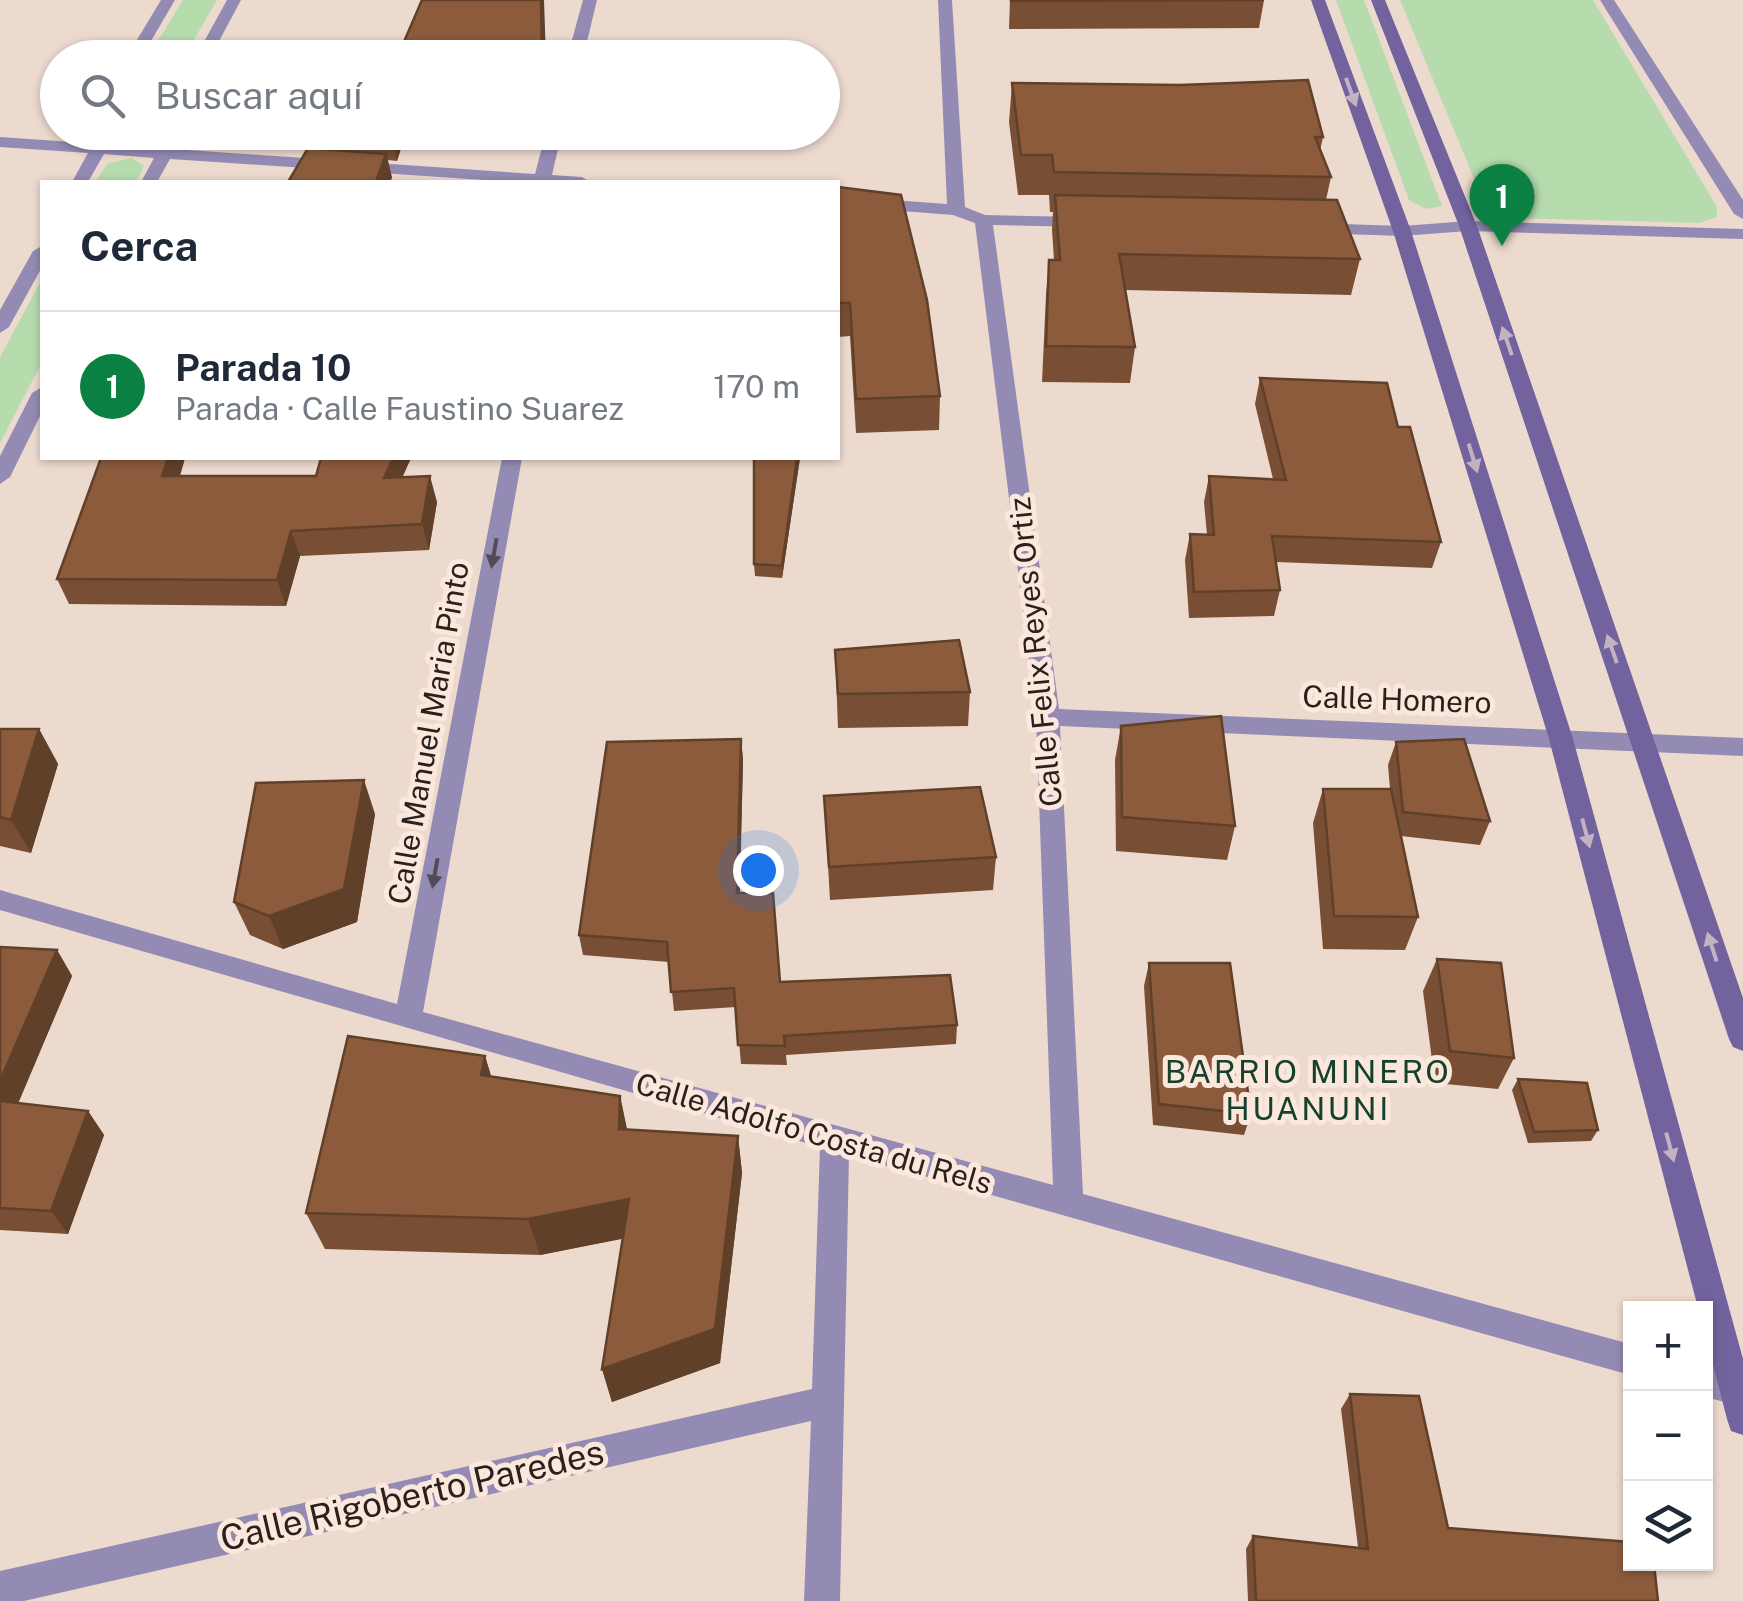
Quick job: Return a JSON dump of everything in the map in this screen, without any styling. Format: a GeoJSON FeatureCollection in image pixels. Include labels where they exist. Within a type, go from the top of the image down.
{"type":"FeatureCollection","features":[{"type":"Feature","properties":{"kind":"main road"},"geometry":{"type":"LineString","coordinates":[[1318,0],[1402,231],[1560,739],[1728,1396]]}},
{"type":"Feature","properties":{"kind":"main road"},"geometry":{"type":"LineString","coordinates":[[1378,0],[1468,226],[1743,1039]]}},
{"type":"Feature","properties":{"kind":"street"},"geometry":{"type":"LineString","coordinates":[[145,40],[168,0]]}},
{"type":"Feature","properties":{"kind":"street"},"geometry":{"type":"LineString","coordinates":[[212,40],[234,0]]}},
{"type":"Feature","properties":{"kind":"street"},"geometry":{"type":"LineString","coordinates":[[579,40],[590,0]]}},
{"type":"Feature","properties":{"kind":"street"},"geometry":{"type":"LineString","coordinates":[[945,0],[956,210]]}},
{"type":"Feature","properties":{"kind":"street"},"geometry":{"type":"LineString","coordinates":[[1608,0],[1743,214]]}},
{"type":"Feature","properties":{"kind":"street"},"geometry":{"type":"LineString","coordinates":[[0,142],[40,142]]}},
{"type":"Feature","properties":{"kind":"street"},"geometry":{"type":"LineString","coordinates":[[80,180],[87,150]]}},
{"type":"Feature","properties":{"kind":"street"},"geometry":{"type":"LineString","coordinates":[[149,150],[549,180]]}},
{"type":"Feature","properties":{"kind":"street"},"geometry":{"type":"LineString","coordinates":[[542,179],[549,150]]}},
{"type":"Feature","properties":{"kind":"street"},"geometry":{"type":"LineString","coordinates":[[150,180],[157,151]]}},
{"type":"Feature","properties":{"kind":"street"},"geometry":{"type":"LineString","coordinates":[[840,201],[956,210],[984,220],[1103,223]]}},
{"type":"Feature","properties":{"kind":"street","name":"Calle Felix Reyes Ortiz"},"geometry":{"type":"LineString","coordinates":[[984,220],[1048,717],[1069,1206]]}},
{"type":"Feature","properties":{"kind":"street"},"geometry":{"type":"LineString","coordinates":[[1302,228],[1402,231],[1468,226],[1743,234]]}},
{"type":"Feature","properties":{"kind":"street"},"geometry":{"type":"LineString","coordinates":[[0,327],[40,254]]}},
{"type":"Feature","properties":{"kind":"street"},"geometry":{"type":"LineString","coordinates":[[0,477],[40,397]]}},
{"type":"Feature","properties":{"kind":"street","name":"Calle Manuel Maria Pinto"},"geometry":{"type":"LineString","coordinates":[[408,1019],[512,460]]}},
{"type":"Feature","properties":{"kind":"street","name":"Calle Homero"},"geometry":{"type":"LineString","coordinates":[[1048,717],[1743,747]]}},
{"type":"Feature","properties":{"kind":"street","name":"Calle Adolfo Costa du Rels"},"geometry":{"type":"LineString","coordinates":[[0,900],[1069,1206],[1623,1358]]}},
{"type":"Feature","properties":{"kind":"street"},"geometry":{"type":"LineString","coordinates":[[822,1601],[825,1402],[836,1138]]}},
{"type":"Feature","properties":{"kind":"street","name":"Calle Rigoberto Paredes"},"geometry":{"type":"LineString","coordinates":[[0,1589],[825,1402]]}},
{"type":"Feature","properties":{"kind":"green space"},"geometry":{"type":"Polygon","coordinates":[[[183,0],[217,0],[194,40],[158,40],[183,0]]]}},
{"type":"Feature","properties":{"kind":"green space"},"geometry":{"type":"Polygon","coordinates":[[[1336,0],[1364,0],[1442,206],[1426,209],[1409,200],[1336,0]]]}},
{"type":"Feature","properties":{"kind":"green space"},"geometry":{"type":"Polygon","coordinates":[[[1400,0],[1593,0],[1717,207],[1717,217],[1700,223],[1513,218],[1485,205],[1400,0]]]}},
{"type":"Feature","properties":{"kind":"green space"},"geometry":{"type":"Polygon","coordinates":[[[132,158],[144,166],[137,180],[96,180],[108,163],[132,158]]]}},
{"type":"Feature","properties":{"kind":"green space"},"geometry":{"type":"Polygon","coordinates":[[[40,283],[40,366],[0,443],[0,357],[40,283]]]}},
{"type":"Feature","properties":{"kind":"building"},"geometry":{"type":"Polygon","coordinates":[[[422,0],[541,0],[542,40],[405,40],[422,0]]]}},
{"type":"Feature","properties":{"kind":"building"},"geometry":{"type":"Polygon","coordinates":[[[1011,0],[1264,0],[1011,1],[1011,0]]]}},
{"type":"Feature","properties":{"kind":"building"},"geometry":{"type":"Polygon","coordinates":[[[1308,80],[1323,137],[1315,137],[1331,177],[1054,172],[1052,155],[1021,155],[1012,83],[1180,85],[1308,80]]]}},
{"type":"Feature","properties":{"kind":"building"},"geometry":{"type":"Polygon","coordinates":[[[307,150],[386,154],[377,180],[289,180],[307,150]]]}},
{"type":"Feature","properties":{"kind":"building"},"geometry":{"type":"Polygon","coordinates":[[[840,187],[901,195],[927,300],[940,396],[856,399],[850,303],[840,303],[840,187]]]}},
{"type":"Feature","properties":{"kind":"building"},"geometry":{"type":"Polygon","coordinates":[[[1055,195],[1337,200],[1360,259],[1119,254],[1135,347],[1046,346],[1049,260],[1060,260],[1055,195]]]}},
{"type":"Feature","properties":{"kind":"building"},"geometry":{"type":"Polygon","coordinates":[[[1260,378],[1387,383],[1398,427],[1410,427],[1441,542],[1272,536],[1280,590],[1194,592],[1190,534],[1214,535],[1209,476],[1286,480],[1260,378]]]}},
{"type":"Feature","properties":{"kind":"building"},"geometry":{"type":"Polygon","coordinates":[[[100,460],[167,460],[162,476],[316,476],[320,460],[392,460],[384,478],[430,476],[422,524],[291,531],[277,580],[57,579],[100,460]]]}},
{"type":"Feature","properties":{"kind":"building"},"geometry":{"type":"Polygon","coordinates":[[[754,460],[797,460],[782,566],[754,564],[754,460]]]}},
{"type":"Feature","properties":{"kind":"building"},"geometry":{"type":"Polygon","coordinates":[[[959,640],[970,692],[838,694],[835,650],[959,640]]]}},
{"type":"Feature","properties":{"kind":"building"},"geometry":{"type":"Polygon","coordinates":[[[1221,716],[1235,826],[1122,817],[1121,726],[1221,716]]]}},
{"type":"Feature","properties":{"kind":"building"},"geometry":{"type":"Polygon","coordinates":[[[0,729],[39,729],[11,820],[0,817],[0,729]]]}},
{"type":"Feature","properties":{"kind":"building"},"geometry":{"type":"Polygon","coordinates":[[[741,739],[737,893],[773,893],[780,982],[950,975],[957,1025],[784,1036],[785,1046],[738,1045],[734,988],[671,992],[667,942],[579,935],[607,742],[741,739]]]}},
{"type":"Feature","properties":{"kind":"building"},"geometry":{"type":"Polygon","coordinates":[[[1464,739],[1490,821],[1403,812],[1396,742],[1464,739]]]}},
{"type":"Feature","properties":{"kind":"building"},"geometry":{"type":"Polygon","coordinates":[[[364,780],[344,889],[269,916],[234,902],[256,783],[364,780]]]}},
{"type":"Feature","properties":{"kind":"building"},"geometry":{"type":"Polygon","coordinates":[[[980,787],[996,857],[829,867],[824,796],[980,787]]]}},
{"type":"Feature","properties":{"kind":"building"},"geometry":{"type":"Polygon","coordinates":[[[1323,789],[1391,789],[1418,917],[1334,916],[1323,789]]]}},
{"type":"Feature","properties":{"kind":"building"},"geometry":{"type":"Polygon","coordinates":[[[0,947],[57,950],[0,1081],[0,947]]]}},
{"type":"Feature","properties":{"kind":"building"},"geometry":{"type":"Polygon","coordinates":[[[1437,959],[1501,963],[1514,1058],[1450,1051],[1437,959]]]}},
{"type":"Feature","properties":{"kind":"building"},"geometry":{"type":"Polygon","coordinates":[[[1149,963],[1230,963],[1251,1114],[1159,1104],[1149,963]]]}},
{"type":"Feature","properties":{"kind":"building"},"geometry":{"type":"Polygon","coordinates":[[[348,1036],[485,1056],[481,1075],[620,1096],[619,1129],[738,1136],[715,1329],[602,1369],[629,1199],[528,1219],[306,1213],[348,1036]]]}},
{"type":"Feature","properties":{"kind":"building"},"geometry":{"type":"Polygon","coordinates":[[[1518,1079],[1587,1083],[1598,1130],[1534,1132],[1518,1079]]]}},
{"type":"Feature","properties":{"kind":"building"},"geometry":{"type":"Polygon","coordinates":[[[0,1101],[88,1111],[51,1211],[0,1208],[0,1101]]]}},
{"type":"Feature","properties":{"kind":"building"},"geometry":{"type":"Polygon","coordinates":[[[1350,1394],[1419,1396],[1448,1528],[1623,1541],[1623,1571],[1655,1571],[1658,1601],[1256,1601],[1253,1536],[1368,1549],[1350,1394]]]}},
{"type":"Feature","properties":{"kind":"place","name":"Parada 10"},"geometry":{"type":"Point","coordinates":[1502,246]}},
{"type":"Feature","properties":{"kind":"district","name":"BARRIO MINERO HUANUNI"},"geometry":{"type":"Point","coordinates":[1308,1090]}}]}
